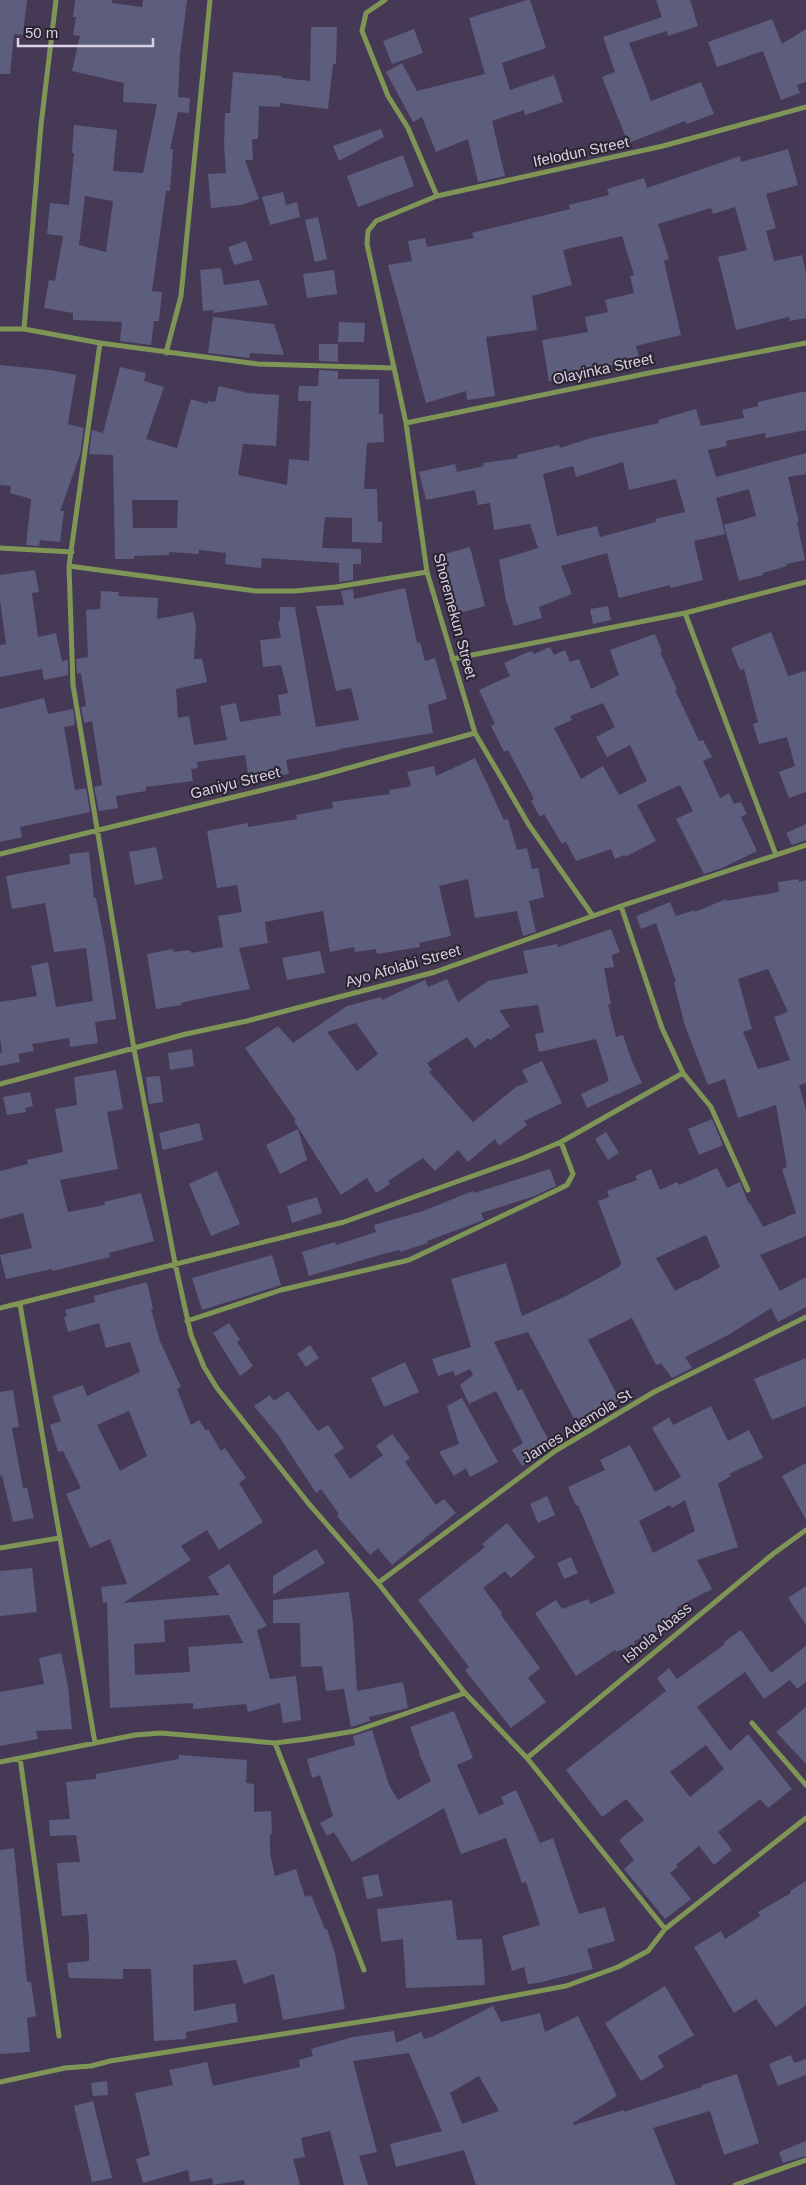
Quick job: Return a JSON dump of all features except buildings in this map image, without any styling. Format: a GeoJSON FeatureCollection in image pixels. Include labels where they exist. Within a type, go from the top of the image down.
{"type":"FeatureCollection","features":[{"type":"Feature","properties":{"kind":"street"},"geometry":{"type":"LineString","coordinates":[[24,329],[41,125],[56,0]]}},
{"type":"Feature","properties":{"kind":"street"},"geometry":{"type":"LineString","coordinates":[[166,353],[181,296],[210,0]]}},
{"type":"Feature","properties":{"kind":"street"},"geometry":{"type":"LineString","coordinates":[[385,0],[366,14],[362,31],[388,96],[408,128],[437,196]]}},
{"type":"Feature","properties":{"kind":"street","name":"Ifelodun Street"},"geometry":{"type":"LineString","coordinates":[[368,231],[376,221],[437,196],[663,146],[806,108]]}},
{"type":"Feature","properties":{"kind":"street","name":"Shoremekun Street"},"geometry":{"type":"LineString","coordinates":[[368,231],[367,244],[406,423],[427,572],[475,733],[529,825],[593,916]]}},
{"type":"Feature","properties":{"kind":"street"},"geometry":{"type":"LineString","coordinates":[[0,329],[24,329],[166,353],[258,364],[394,368]]}},
{"type":"Feature","properties":{"kind":"street"},"geometry":{"type":"LineString","coordinates":[[100,343],[69,566],[73,685],[134,1048],[187,1321],[204,1366],[217,1388],[309,1504],[378,1583],[465,1693],[527,1758],[665,1929]]}},
{"type":"Feature","properties":{"kind":"street","name":"Olayinka Street"},"geometry":{"type":"LineString","coordinates":[[406,423],[649,372],[806,343]]}},
{"type":"Feature","properties":{"kind":"street"},"geometry":{"type":"LineString","coordinates":[[0,548],[72,552]]}},
{"type":"Feature","properties":{"kind":"street"},"geometry":{"type":"LineString","coordinates":[[69,566],[256,591],[295,591],[336,587],[427,572]]}},
{"type":"Feature","properties":{"kind":"street"},"geometry":{"type":"LineString","coordinates":[[452,659],[685,613],[806,582]]}},
{"type":"Feature","properties":{"kind":"street"},"geometry":{"type":"LineString","coordinates":[[685,613],[776,855]]}},
{"type":"Feature","properties":{"kind":"street","name":"Ganiyu Street"},"geometry":{"type":"LineString","coordinates":[[0,854],[316,776],[475,733]]}},
{"type":"Feature","properties":{"kind":"street","name":"Ayo Afolabi Street"},"geometry":{"type":"LineString","coordinates":[[0,1084],[435,972],[621,906],[806,845]]}},
{"type":"Feature","properties":{"kind":"street"},"geometry":{"type":"LineString","coordinates":[[621,906],[662,1028],[683,1073],[711,1107],[748,1190]]}},
{"type":"Feature","properties":{"kind":"street"},"geometry":{"type":"LineString","coordinates":[[0,1308],[344,1222],[523,1158],[561,1142],[683,1073]]}},
{"type":"Feature","properties":{"kind":"street"},"geometry":{"type":"LineString","coordinates":[[187,1321],[281,1290],[409,1260],[568,1185],[573,1174],[561,1142]]}},
{"type":"Feature","properties":{"kind":"street"},"geometry":{"type":"LineString","coordinates":[[20,1304],[96,1743]]}},
{"type":"Feature","properties":{"kind":"street","name":"James Ademola St"},"geometry":{"type":"LineString","coordinates":[[378,1583],[554,1451],[654,1392],[806,1317]]}},
{"type":"Feature","properties":{"kind":"street","name":"Ishola Abass"},"geometry":{"type":"LineString","coordinates":[[527,1758],[772,1554],[806,1530]]}},
{"type":"Feature","properties":{"kind":"street"},"geometry":{"type":"LineString","coordinates":[[0,1548],[59,1538]]}},
{"type":"Feature","properties":{"kind":"street"},"geometry":{"type":"LineString","coordinates":[[0,1762],[135,1735],[161,1733],[275,1743],[355,1731],[465,1693]]}},
{"type":"Feature","properties":{"kind":"street"},"geometry":{"type":"LineString","coordinates":[[752,1723],[806,1785]]}},
{"type":"Feature","properties":{"kind":"street"},"geometry":{"type":"LineString","coordinates":[[275,1743],[364,1970]]}},
{"type":"Feature","properties":{"kind":"street"},"geometry":{"type":"LineString","coordinates":[[20,1758],[60,2036]]}},
{"type":"Feature","properties":{"kind":"street"},"geometry":{"type":"LineString","coordinates":[[0,2082],[65,2068],[91,2066],[110,2061],[442,2009],[566,1986],[618,1967],[648,1951],[665,1929],[806,1818]]}},
{"type":"Feature","properties":{"kind":"street"},"geometry":{"type":"LineString","coordinates":[[735,2185],[806,2160]]}}]}
